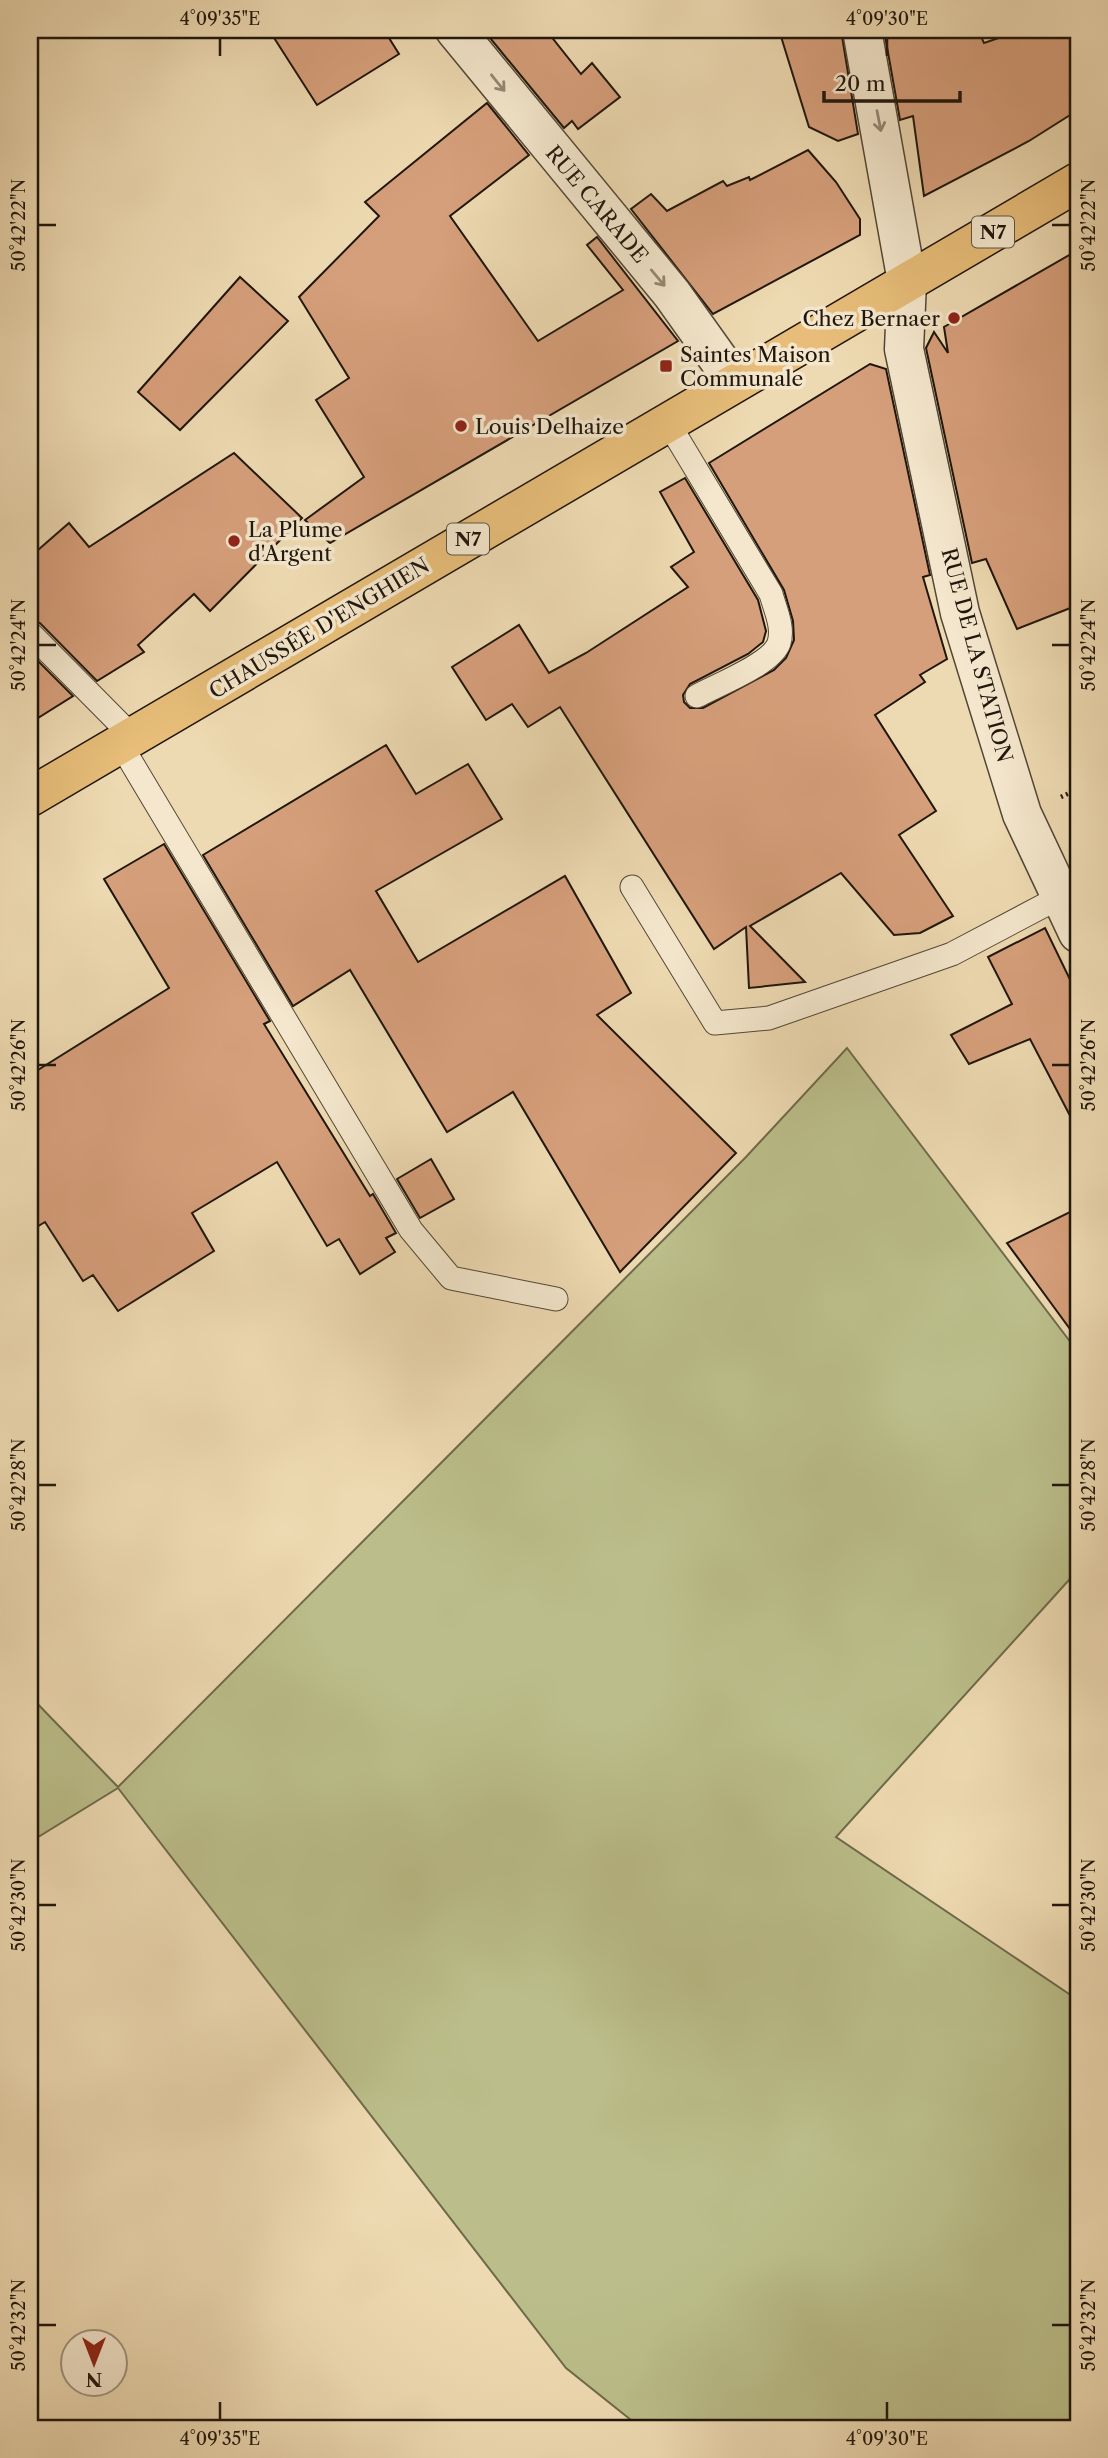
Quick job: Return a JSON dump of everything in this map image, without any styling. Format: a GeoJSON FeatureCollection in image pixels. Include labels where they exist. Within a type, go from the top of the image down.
{"type":"FeatureCollection","features":[{"type":"Feature","properties":{"kind":"main road","name":"CHAUSSÉE D'ENGHIEN"},"geometry":{"type":"LineString","coordinates":[[30,797],[734,381],[1078,182]]}},
{"type":"Feature","properties":{"kind":"street","name":"RUE CARADE"},"geometry":{"type":"LineString","coordinates":[[455,30],[672,294],[734,381]]}},
{"type":"Feature","properties":{"kind":"street","name":"RUE DE LA STATION"},"geometry":{"type":"LineString","coordinates":[[862,30],[906,282],[904,349],[960,612],[1022,814],[1078,933]]}},
{"type":"Feature","properties":{"kind":"lane"},"geometry":{"type":"LineString","coordinates":[[667,421],[771,594],[779,622],[779,643],[769,658],[697,696]]}},
{"type":"Feature","properties":{"kind":"lane"},"geometry":{"type":"LineString","coordinates":[[30,633],[128,741],[411,1230],[451,1278],[556,1299]]}},
{"type":"Feature","properties":{"kind":"lane"},"geometry":{"type":"LineString","coordinates":[[632,887],[715,1023],[769,1018],[952,954],[1060,897]]}},
{"type":"Feature","properties":{"kind":"green space"},"geometry":{"type":"Polygon","coordinates":[[[847,1048],[1078,1352],[1078,1570],[836,1837],[1078,2000],[1078,2428],[641,2428],[566,2368],[118,1788],[30,1842],[30,1696],[118,1787],[745,1158],[847,1048]]]}},
{"type":"Feature","properties":{"kind":"building"},"geometry":{"type":"Polygon","coordinates":[[[269,30],[384,30],[399,54],[317,105],[269,30]]]}},
{"type":"Feature","properties":{"kind":"building"},"geometry":{"type":"Polygon","coordinates":[[[503,30],[546,30],[581,74],[592,63],[620,97],[578,129],[572,121],[564,128],[490,38],[503,30]]]}},
{"type":"Feature","properties":{"kind":"building"},"geometry":{"type":"Polygon","coordinates":[[[779,30],[841,30],[858,134],[838,141],[809,127],[779,30]]]}},
{"type":"Feature","properties":{"kind":"building"},"geometry":{"type":"Polygon","coordinates":[[[884,30],[978,30],[984,43],[1022,30],[1078,30],[1078,110],[1029,141],[924,196],[913,116],[900,120],[884,30]]]}},
{"type":"Feature","properties":{"kind":"building"},"geometry":{"type":"Polygon","coordinates":[[[487,103],[529,155],[450,216],[538,341],[623,290],[587,245],[597,237],[678,341],[330,543],[305,520],[364,477],[316,400],[349,378],[299,297],[379,216],[365,202],[487,103]]]}},
{"type":"Feature","properties":{"kind":"building"},"geometry":{"type":"Polygon","coordinates":[[[808,150],[836,182],[860,219],[860,235],[713,314],[631,209],[651,194],[667,211],[723,181],[727,186],[749,177],[750,180],[808,150]]]}},
{"type":"Feature","properties":{"kind":"building"},"geometry":{"type":"Polygon","coordinates":[[[1078,250],[1078,605],[1017,629],[986,559],[972,563],[926,348],[934,332],[948,353],[944,327],[1078,250]]]}},
{"type":"Feature","properties":{"kind":"building"},"geometry":{"type":"Polygon","coordinates":[[[240,277],[288,321],[180,430],[138,392],[240,277]]]}},
{"type":"Feature","properties":{"kind":"building"},"geometry":{"type":"Polygon","coordinates":[[[870,364],[886,369],[930,575],[923,577],[947,659],[920,675],[925,682],[875,715],[936,811],[899,835],[953,916],[920,933],[894,935],[841,873],[750,926],[805,982],[749,988],[746,927],[714,949],[560,707],[528,727],[512,704],[486,720],[452,667],[519,625],[549,673],[586,653],[688,587],[671,567],[694,552],[660,492],[685,478],[758,600],[766,631],[763,642],[748,654],[690,684],[683,695],[684,702],[690,708],[703,708],[774,670],[786,658],[794,640],[793,621],[784,590],[709,463],[870,364]]]}},
{"type":"Feature","properties":{"kind":"building"},"geometry":{"type":"Polygon","coordinates":[[[234,453],[302,518],[210,611],[194,594],[138,645],[144,652],[97,681],[40,623],[30,619],[30,557],[69,523],[89,547],[234,453]]]}},
{"type":"Feature","properties":{"kind":"building"},"geometry":{"type":"Polygon","coordinates":[[[30,653],[73,696],[30,723],[30,653]]]}},
{"type":"Feature","properties":{"kind":"building"},"geometry":{"type":"Polygon","coordinates":[[[386,745],[416,794],[468,764],[502,819],[376,891],[418,962],[565,876],[631,993],[597,1015],[736,1153],[620,1272],[513,1092],[447,1132],[350,970],[293,1006],[203,855],[386,745]]]}},
{"type":"Feature","properties":{"kind":"building"},"geometry":{"type":"Polygon","coordinates":[[[164,844],[270,1021],[264,1024],[370,1196],[373,1194],[396,1233],[386,1238],[395,1252],[360,1274],[339,1239],[327,1246],[277,1162],[192,1213],[214,1251],[118,1311],[93,1275],[83,1281],[45,1222],[30,1231],[30,1075],[169,988],[104,879],[164,844]]]}},
{"type":"Feature","properties":{"kind":"building"},"geometry":{"type":"Polygon","coordinates":[[[1045,928],[1078,996],[1078,1131],[1030,1039],[969,1064],[951,1035],[1012,1004],[988,957],[1045,928]]]}},
{"type":"Feature","properties":{"kind":"building"},"geometry":{"type":"Polygon","coordinates":[[[431,1159],[454,1199],[420,1218],[397,1179],[431,1159]]]}},
{"type":"Feature","properties":{"kind":"building"},"geometry":{"type":"Polygon","coordinates":[[[1078,1208],[1078,1340],[1007,1243],[1078,1208]]]}},
{"type":"Feature","properties":{"kind":"place","name":"Chez Bernaer"},"geometry":{"type":"Point","coordinates":[954,318]}},
{"type":"Feature","properties":{"kind":"place","name":"Saintes Maison Communale"},"geometry":{"type":"Point","coordinates":[666,366]}},
{"type":"Feature","properties":{"kind":"place","name":"Louis Delhaize"},"geometry":{"type":"Point","coordinates":[461,426]}},
{"type":"Feature","properties":{"kind":"place","name":"La Plume d'Argent"},"geometry":{"type":"Point","coordinates":[234,541]}}]}
